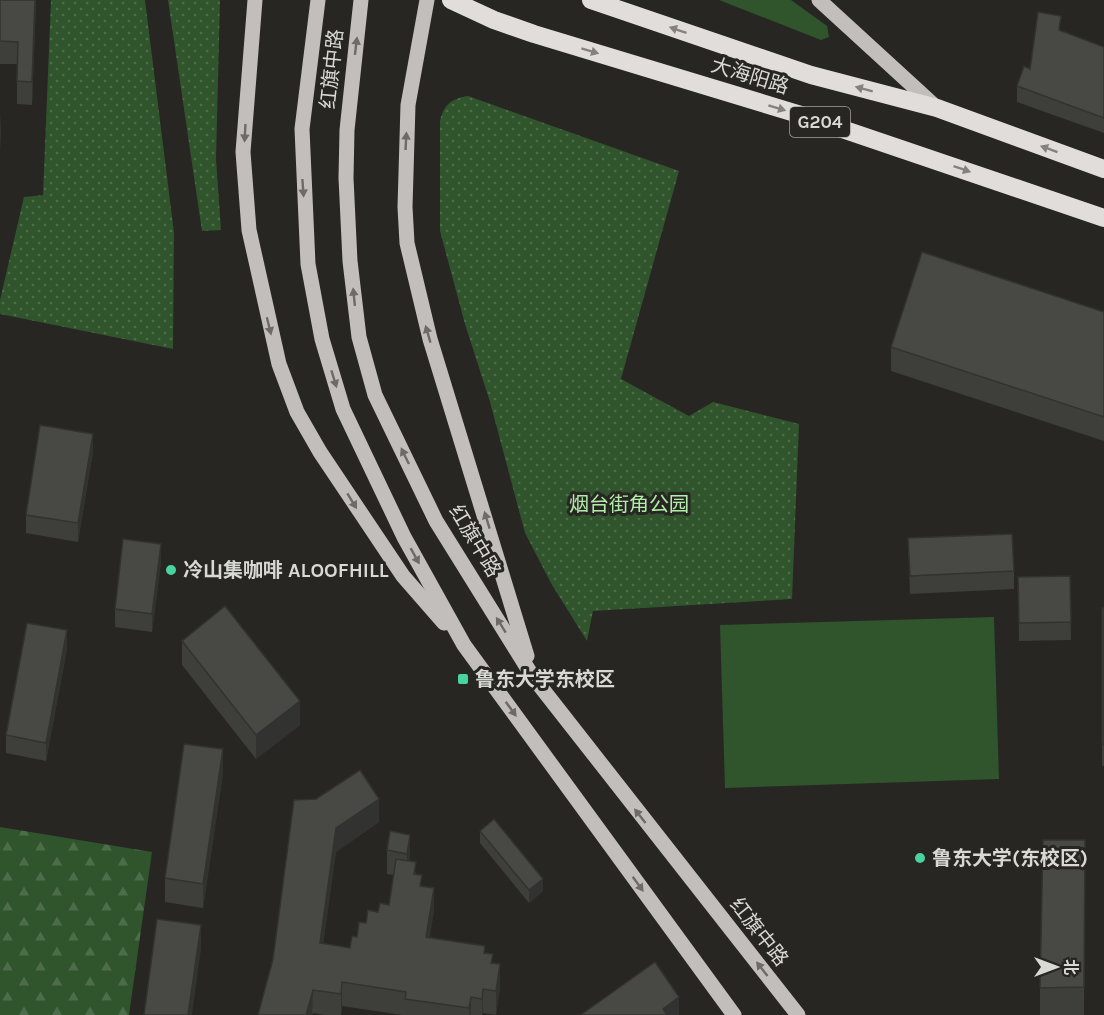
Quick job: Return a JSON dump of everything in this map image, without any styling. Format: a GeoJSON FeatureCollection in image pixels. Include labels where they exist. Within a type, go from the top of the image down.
{"type":"FeatureCollection","features":[{"type":"Feature","properties":{"kind":"highway","name":"大海阳路"},"geometry":{"type":"LineString","coordinates":[[451,0],[494,20],[534,34],[798,114],[1104,218]]}},
{"type":"Feature","properties":{"kind":"highway","name":"大海阳路"},"geometry":{"type":"LineString","coordinates":[[591,0],[811,75],[937,108],[1104,169]]}},
{"type":"Feature","properties":{"kind":"main road"},"geometry":{"type":"LineString","coordinates":[[255,0],[243,152],[249,230],[264,307],[279,364],[297,412],[365,522],[403,576],[464,645]]}},
{"type":"Feature","properties":{"kind":"main road","name":"红旗中路"},"geometry":{"type":"LineString","coordinates":[[318,0],[302,129],[308,264],[322,339],[343,409],[404,537],[464,645],[734,1015]]}},
{"type":"Feature","properties":{"kind":"main road","name":"红旗中路"},"geometry":{"type":"LineString","coordinates":[[361,0],[346,130],[346,178],[350,261],[359,337],[375,395],[436,521],[533,677],[798,1015]]}},
{"type":"Feature","properties":{"kind":"main road"},"geometry":{"type":"LineString","coordinates":[[427,0],[408,105],[405,207],[412,274],[533,677]]}},
{"type":"Feature","properties":{"kind":"main road"},"geometry":{"type":"LineString","coordinates":[[819,0],[937,108]]}},
{"type":"Feature","properties":{"kind":"green space"},"geometry":{"type":"Polygon","coordinates":[[[51,0],[145,0],[174,233],[173,349],[0,314],[0,300],[24,197],[43,195],[51,0]]]}},
{"type":"Feature","properties":{"kind":"green space"},"geometry":{"type":"Polygon","coordinates":[[[168,0],[220,0],[216,159],[221,230],[202,231],[168,0]]]}},
{"type":"Feature","properties":{"kind":"green space"},"geometry":{"type":"Polygon","coordinates":[[[719,0],[791,0],[827,26],[829,37],[821,40],[719,0]]]}},
{"type":"Feature","properties":{"kind":"green space","name":"烟台街角公园"},"geometry":{"type":"Polygon","coordinates":[[[468,96],[679,171],[621,379],[689,416],[713,402],[799,424],[792,599],[593,611],[587,641],[552,585],[525,533],[490,402],[465,324],[440,231],[440,121],[449,104],[468,96]]]}},
{"type":"Feature","properties":{"kind":"green space"},"geometry":{"type":"Polygon","coordinates":[[[994,617],[999,779],[725,788],[720,625],[994,617]]]}},
{"type":"Feature","properties":{"kind":"green space"},"geometry":{"type":"Polygon","coordinates":[[[0,827],[152,852],[129,1015],[0,1015],[0,827]]]}},
{"type":"Feature","properties":{"kind":"building"},"geometry":{"type":"Polygon","coordinates":[[[0,0],[35,0],[32,82],[17,81],[18,42],[0,41],[0,0]]]}},
{"type":"Feature","properties":{"kind":"building"},"geometry":{"type":"Polygon","coordinates":[[[1038,12],[1061,16],[1059,30],[1104,47],[1104,118],[1017,86],[1024,66],[1030,69],[1038,12]]]}},
{"type":"Feature","properties":{"kind":"building"},"geometry":{"type":"Polygon","coordinates":[[[922,252],[1104,312],[1104,417],[891,347],[922,252]]]}},
{"type":"Feature","properties":{"kind":"building"},"geometry":{"type":"Polygon","coordinates":[[[40,425],[93,434],[78,523],[26,515],[40,425]]]}},
{"type":"Feature","properties":{"kind":"building"},"geometry":{"type":"Polygon","coordinates":[[[1012,534],[1014,571],[910,576],[908,538],[1012,534]]]}},
{"type":"Feature","properties":{"kind":"building"},"geometry":{"type":"Polygon","coordinates":[[[123,539],[161,544],[152,614],[115,609],[123,539]]]}},
{"type":"Feature","properties":{"kind":"building"},"geometry":{"type":"Polygon","coordinates":[[[1070,576],[1071,622],[1019,623],[1018,577],[1070,576]]]}},
{"type":"Feature","properties":{"kind":"building"},"geometry":{"type":"Polygon","coordinates":[[[225,606],[300,701],[256,735],[182,641],[225,606]]]}},
{"type":"Feature","properties":{"kind":"building"},"geometry":{"type":"Polygon","coordinates":[[[1102,608],[1104,608],[1104,744],[1102,744],[1102,608]]]}},
{"type":"Feature","properties":{"kind":"building"},"geometry":{"type":"Polygon","coordinates":[[[27,623],[67,630],[46,743],[6,735],[27,623]]]}},
{"type":"Feature","properties":{"kind":"building"},"geometry":{"type":"Polygon","coordinates":[[[184,744],[223,749],[203,884],[165,878],[184,744]]]}},
{"type":"Feature","properties":{"kind":"building"},"geometry":{"type":"Polygon","coordinates":[[[360,770],[379,799],[336,828],[320,943],[350,948],[352,936],[357,937],[359,922],[366,923],[368,910],[378,912],[380,903],[389,905],[396,859],[416,862],[414,874],[422,875],[420,886],[434,888],[426,937],[485,946],[484,953],[493,954],[491,963],[500,964],[496,991],[483,989],[482,999],[471,997],[469,1008],[405,999],[406,992],[342,982],[341,994],[313,990],[306,1015],[258,1015],[273,959],[294,800],[316,799],[360,770]]]}},
{"type":"Feature","properties":{"kind":"building"},"geometry":{"type":"Polygon","coordinates":[[[494,819],[543,879],[529,890],[480,831],[494,819]]]}},
{"type":"Feature","properties":{"kind":"building"},"geometry":{"type":"Polygon","coordinates":[[[390,831],[410,835],[407,854],[387,850],[390,831]]]}},
{"type":"Feature","properties":{"kind":"building"},"geometry":{"type":"Polygon","coordinates":[[[1043,840],[1085,840],[1084,987],[1040,988],[1043,840]]]}},
{"type":"Feature","properties":{"kind":"building"},"geometry":{"type":"Polygon","coordinates":[[[157,919],[201,925],[188,1015],[144,1015],[157,919]]]}},
{"type":"Feature","properties":{"kind":"building"},"geometry":{"type":"Polygon","coordinates":[[[655,962],[679,997],[663,1009],[667,1015],[582,1014],[655,962]]]}},
{"type":"Feature","properties":{"kind":"place","name":"冷山集咖啡 ALOOFHILL"},"geometry":{"type":"Point","coordinates":[171,570]}},
{"type":"Feature","properties":{"kind":"place","name":"鲁东大学东校区"},"geometry":{"type":"Point","coordinates":[463,679]}},
{"type":"Feature","properties":{"kind":"place","name":"鲁东大学(东校区)"},"geometry":{"type":"Point","coordinates":[920,858]}}]}
